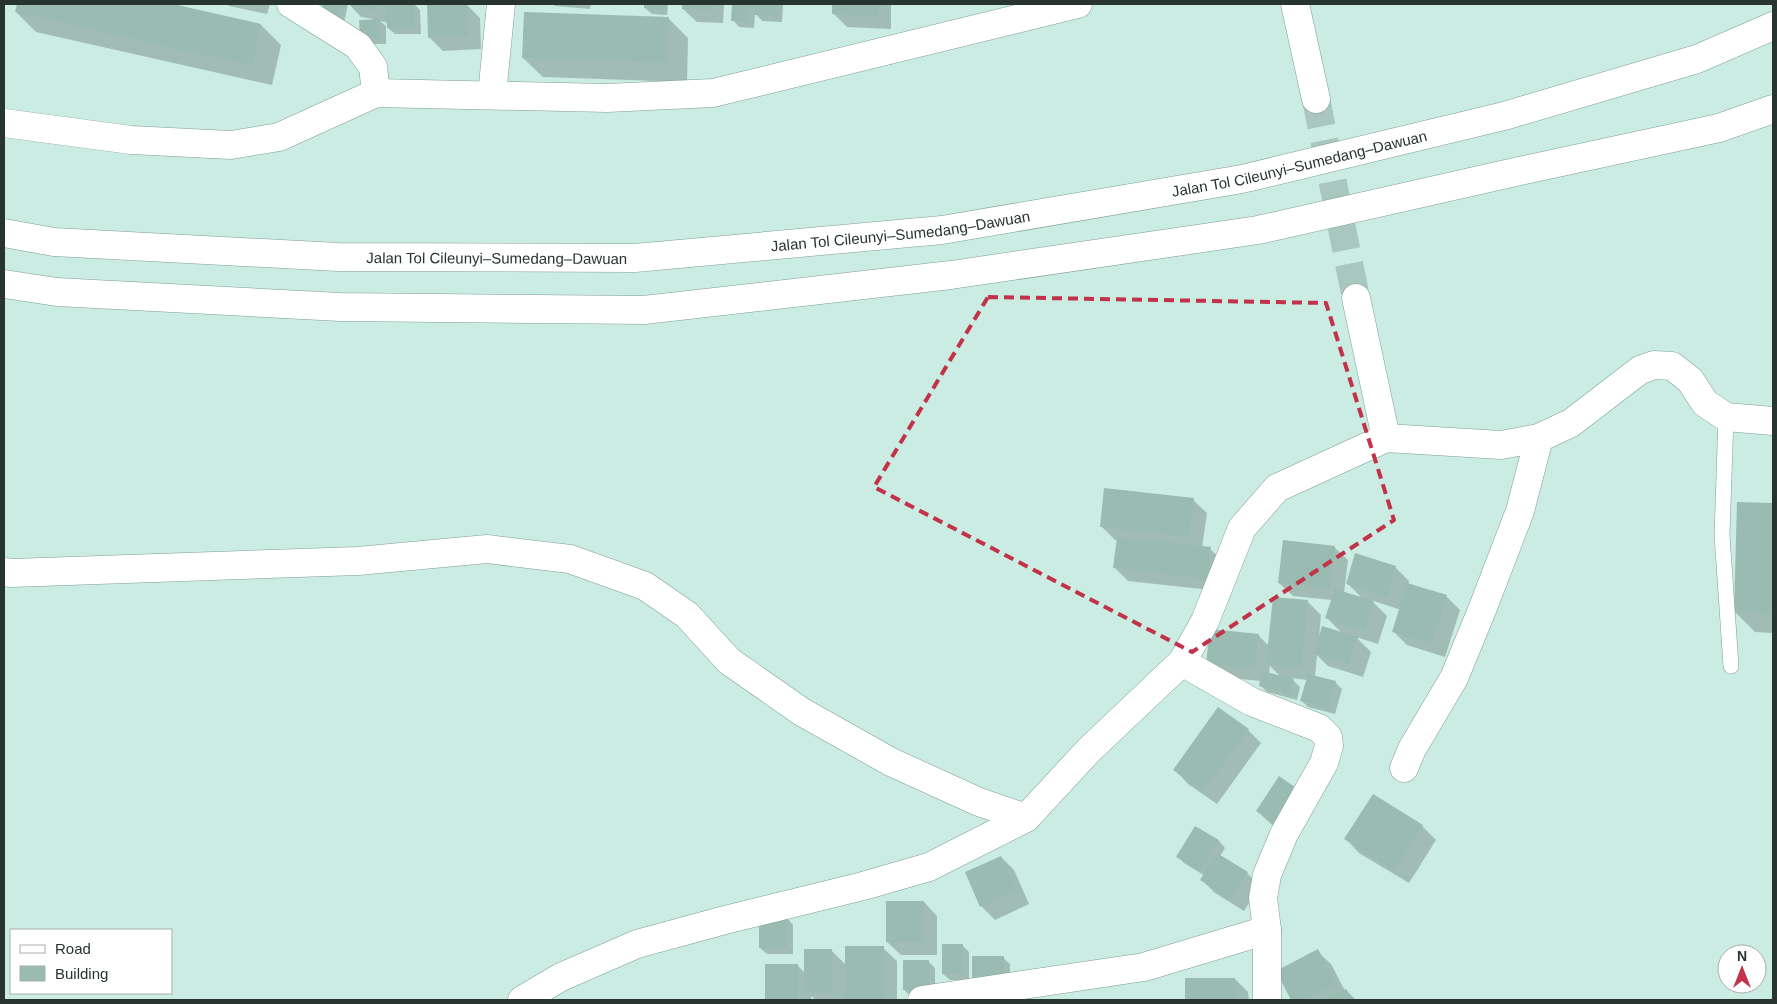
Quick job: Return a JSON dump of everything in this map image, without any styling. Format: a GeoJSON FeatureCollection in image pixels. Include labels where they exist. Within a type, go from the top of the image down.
{"type":"FeatureCollection","features":[{"type":"Feature","properties":{"kind":"main road"},"geometry":{"type":"LineString","coordinates":[[291,4],[358,46],[373,67],[376,93]]}},
{"type":"Feature","properties":{"kind":"main road"},"geometry":{"type":"LineString","coordinates":[[492,95],[501,4]]}},
{"type":"Feature","properties":{"kind":"main road"},"geometry":{"type":"LineString","coordinates":[[4,123],[131,140],[231,145],[279,137],[376,93],[607,98],[713,93],[1043,8],[1078,4]]}},
{"type":"Feature","properties":{"kind":"main road"},"geometry":{"type":"LineString","coordinates":[[1295,4],[1316,99]]}},
{"type":"Feature","properties":{"kind":"main road","name":"Jalan Tol Cileunyi–Sumedang–Dawuan"},"geometry":{"type":"LineString","coordinates":[[4,233],[54,242],[338,257],[634,258],[942,230],[1242,179],[1494,118],[1697,58],[1773,26]]}},
{"type":"Feature","properties":{"kind":"main road"},"geometry":{"type":"LineString","coordinates":[[4,284],[57,292],[340,307],[644,310],[951,276],[1258,230],[1719,128],[1773,109]]}},
{"type":"Feature","properties":{"kind":"main road"},"geometry":{"type":"LineString","coordinates":[[1356,298],[1386,438]]}},
{"type":"Feature","properties":{"kind":"main road"},"geometry":{"type":"LineString","coordinates":[[522,1000],[561,977],[636,944],[929,867],[1026,818],[1089,750],[1182,662],[1205,621],[1242,528],[1277,488],[1386,438],[1501,445],[1540,438],[1571,423],[1640,370],[1654,365],[1672,366],[1690,380],[1705,402],[1726,417],[1773,421]]}},
{"type":"Feature","properties":{"kind":"main road"},"geometry":{"type":"LineString","coordinates":[[1404,768],[1412,749],[1454,678],[1520,510],[1540,438]]}},
{"type":"Feature","properties":{"kind":"main road"},"geometry":{"type":"LineString","coordinates":[[4,572],[358,562],[487,549],[570,559],[645,586],[687,615],[729,661],[802,712],[891,762],[979,802],[1026,818]]}},
{"type":"Feature","properties":{"kind":"main road"},"geometry":{"type":"LineString","coordinates":[[1182,662],[1252,702],[1319,728],[1328,737],[1329,746],[1324,763],[1284,834],[1267,875],[1263,898],[1267,930],[1267,1000]]}},
{"type":"Feature","properties":{"kind":"main road"},"geometry":{"type":"LineString","coordinates":[[922,1000],[1144,967],[1267,930]]}},
{"type":"Feature","properties":{"kind":"lane"},"geometry":{"type":"LineString","coordinates":[[1726,417],[1722,535],[1731,666]]}},
{"type":"Feature","properties":{"kind":"highlighted area"},"geometry":{"type":"Polygon","coordinates":[[[988,297],[1326,303],[1394,520],[1192,652],[874,487],[988,297]]]}},
{"type":"Feature","properties":{"kind":"building"},"geometry":{"type":"Polygon","coordinates":[[[17,4],[173,4],[261,24],[252,66],[15,12],[17,4]]]}},
{"type":"Feature","properties":{"kind":"building"},"geometry":{"type":"Polygon","coordinates":[[[323,4],[341,4],[338,18],[320,14],[323,4]]]}},
{"type":"Feature","properties":{"kind":"building"},"geometry":{"type":"Polygon","coordinates":[[[351,4],[377,4],[375,10],[351,4]]]}},
{"type":"Feature","properties":{"kind":"building"},"geometry":{"type":"Polygon","coordinates":[[[386,4],[414,4],[415,28],[387,28],[386,4]]]}},
{"type":"Feature","properties":{"kind":"building"},"geometry":{"type":"Polygon","coordinates":[[[427,4],[467,4],[468,36],[428,38],[427,4]]]}},
{"type":"Feature","properties":{"kind":"building"},"geometry":{"type":"Polygon","coordinates":[[[644,4],[661,4],[661,9],[644,8],[644,4]]]}},
{"type":"Feature","properties":{"kind":"building"},"geometry":{"type":"Polygon","coordinates":[[[682,4],[710,4],[710,10],[682,9],[682,4]]]}},
{"type":"Feature","properties":{"kind":"building"},"geometry":{"type":"Polygon","coordinates":[[[732,4],[749,4],[748,22],[731,21],[732,4]]]}},
{"type":"Feature","properties":{"kind":"building"},"geometry":{"type":"Polygon","coordinates":[[[755,4],[777,4],[776,16],[754,15],[755,4]]]}},
{"type":"Feature","properties":{"kind":"building"},"geometry":{"type":"Polygon","coordinates":[[[832,4],[878,4],[878,16],[832,14],[832,4]]]}},
{"type":"Feature","properties":{"kind":"building"},"geometry":{"type":"Polygon","coordinates":[[[524,12],[669,17],[667,63],[522,58],[524,12]]]}},
{"type":"Feature","properties":{"kind":"building"},"geometry":{"type":"Polygon","coordinates":[[[380,19],[380,38],[360,38],[359,20],[380,19]]]}},
{"type":"Feature","properties":{"kind":"building"},"geometry":{"type":"Polygon","coordinates":[[[1104,488],[1194,498],[1189,537],[1100,527],[1104,488]]]}},
{"type":"Feature","properties":{"kind":"building"},"geometry":{"type":"Polygon","coordinates":[[[1737,502],[1773,503],[1773,614],[1734,613],[1737,502]]]}},
{"type":"Feature","properties":{"kind":"building"},"geometry":{"type":"Polygon","coordinates":[[[1117,537],[1211,547],[1207,579],[1113,568],[1117,537]]]}},
{"type":"Feature","properties":{"kind":"building"},"geometry":{"type":"Polygon","coordinates":[[[1283,540],[1335,546],[1330,589],[1278,583],[1283,540]]]}},
{"type":"Feature","properties":{"kind":"building"},"geometry":{"type":"Polygon","coordinates":[[[1355,553],[1396,566],[1387,597],[1346,584],[1355,553]]]}},
{"type":"Feature","properties":{"kind":"building"},"geometry":{"type":"Polygon","coordinates":[[[1407,583],[1447,595],[1432,644],[1392,632],[1407,583]]]}},
{"type":"Feature","properties":{"kind":"building"},"geometry":{"type":"Polygon","coordinates":[[[1335,589],[1374,601],[1365,631],[1325,618],[1335,589]]]}},
{"type":"Feature","properties":{"kind":"building"},"geometry":{"type":"Polygon","coordinates":[[[1273,597],[1308,600],[1301,668],[1266,664],[1273,597]]]}},
{"type":"Feature","properties":{"kind":"building"},"geometry":{"type":"Polygon","coordinates":[[[1322,626],[1358,637],[1349,664],[1314,653],[1322,626]]]}},
{"type":"Feature","properties":{"kind":"building"},"geometry":{"type":"Polygon","coordinates":[[[1210,629],[1259,634],[1255,669],[1206,664],[1210,629]]]}},
{"type":"Feature","properties":{"kind":"building"},"geometry":{"type":"Polygon","coordinates":[[[1262,671],[1294,679],[1290,694],[1259,686],[1262,671]]]}},
{"type":"Feature","properties":{"kind":"building"},"geometry":{"type":"Polygon","coordinates":[[[1308,674],[1336,681],[1328,708],[1300,701],[1308,674]]]}},
{"type":"Feature","properties":{"kind":"building"},"geometry":{"type":"Polygon","coordinates":[[[1218,707],[1249,729],[1203,791],[1173,770],[1218,707]]]}},
{"type":"Feature","properties":{"kind":"building"},"geometry":{"type":"Polygon","coordinates":[[[1279,776],[1302,792],[1279,827],[1256,811],[1279,776]]]}},
{"type":"Feature","properties":{"kind":"building"},"geometry":{"type":"Polygon","coordinates":[[[1373,794],[1423,825],[1395,871],[1344,839],[1373,794]]]}},
{"type":"Feature","properties":{"kind":"building"},"geometry":{"type":"Polygon","coordinates":[[[1195,826],[1219,840],[1200,871],[1176,857],[1195,826]]]}},
{"type":"Feature","properties":{"kind":"building"},"geometry":{"type":"Polygon","coordinates":[[[1217,853],[1248,872],[1230,899],[1200,880],[1217,853]]]}},
{"type":"Feature","properties":{"kind":"building"},"geometry":{"type":"Polygon","coordinates":[[[1001,856],[1017,890],[980,907],[965,872],[1001,856]]]}},
{"type":"Feature","properties":{"kind":"building"},"geometry":{"type":"Polygon","coordinates":[[[886,901],[924,901],[924,942],[886,942],[886,901]]]}},
{"type":"Feature","properties":{"kind":"building"},"geometry":{"type":"Polygon","coordinates":[[[759,917],[787,917],[787,948],[759,948],[759,917]]]}},
{"type":"Feature","properties":{"kind":"building"},"geometry":{"type":"Polygon","coordinates":[[[942,944],[963,944],[963,974],[942,974],[942,944]]]}},
{"type":"Feature","properties":{"kind":"building"},"geometry":{"type":"Polygon","coordinates":[[[845,946],[884,946],[884,1000],[845,1000],[845,946]]]}},
{"type":"Feature","properties":{"kind":"building"},"geometry":{"type":"Polygon","coordinates":[[[804,949],[832,949],[832,991],[804,991],[804,949]]]}},
{"type":"Feature","properties":{"kind":"building"},"geometry":{"type":"Polygon","coordinates":[[[1318,949],[1336,984],[1304,1000],[1291,1000],[1276,971],[1318,949]]]}},
{"type":"Feature","properties":{"kind":"building"},"geometry":{"type":"Polygon","coordinates":[[[972,956],[1004,956],[1004,984],[972,984],[972,956]]]}},
{"type":"Feature","properties":{"kind":"building"},"geometry":{"type":"Polygon","coordinates":[[[903,960],[929,960],[929,990],[903,990],[903,960]]]}},
{"type":"Feature","properties":{"kind":"building"},"geometry":{"type":"Polygon","coordinates":[[[765,964],[798,964],[798,1000],[765,1000],[765,964]]]}},
{"type":"Feature","properties":{"kind":"building"},"geometry":{"type":"Polygon","coordinates":[[[1185,978],[1235,978],[1236,1000],[1185,1000],[1185,978]]]}},
{"type":"Feature","properties":{"kind":"building"},"geometry":{"type":"Polygon","coordinates":[[[1346,989],[1353,1000],[1324,1000],[1346,989]]]}},
{"type":"Feature","properties":{"kind":"tunnel"},"geometry":{"type":"LineString","coordinates":[[1316,99],[1356,298]]}}]}
